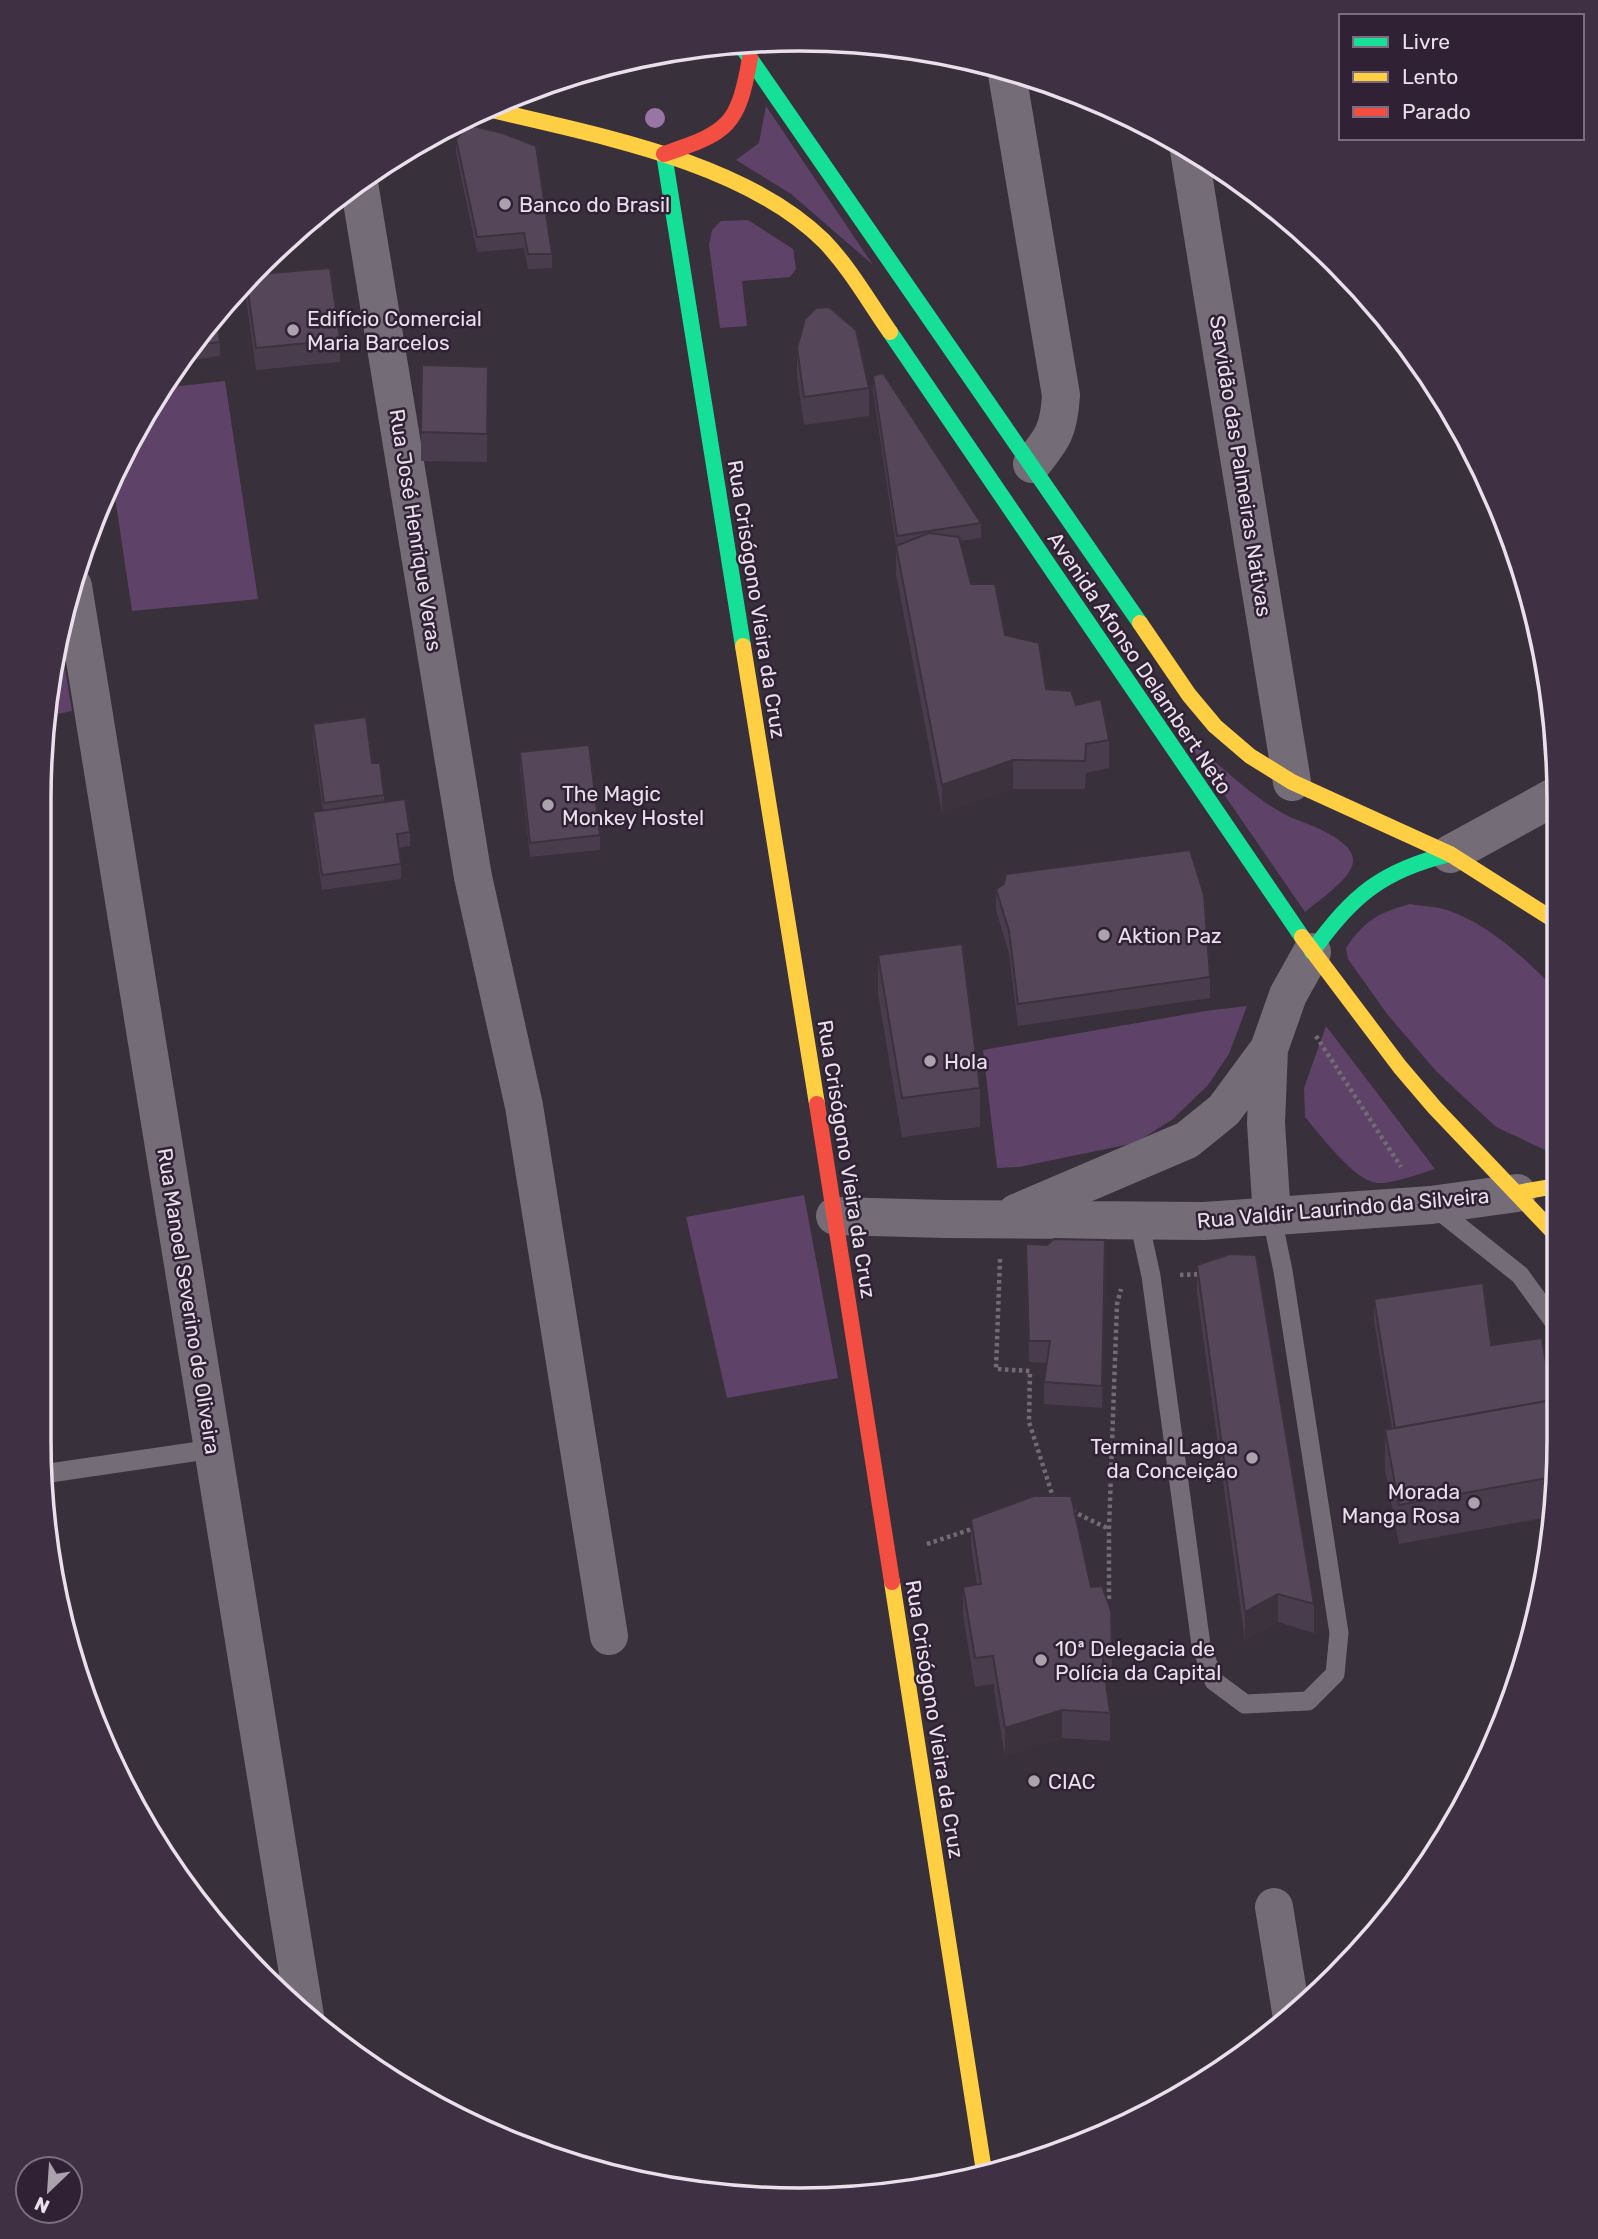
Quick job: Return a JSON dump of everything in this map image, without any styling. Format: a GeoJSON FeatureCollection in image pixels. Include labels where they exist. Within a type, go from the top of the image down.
{"type":"FeatureCollection","features":[{"type":"Feature","properties":{"kind":"main road","name":"Avenida Afonso Delambert Neto"},"geometry":{"type":"LineString","coordinates":[[746,52],[1189,695],[1215,726],[1250,756],[1292,782],[1450,855],[1547,916]]}},
{"type":"Feature","properties":{"kind":"main road"},"geometry":{"type":"LineString","coordinates":[[664,154],[710,138],[729,121],[744,92],[750,58]]}},
{"type":"Feature","properties":{"kind":"main road","name":"Avenida Afonso Delambert Neto"},"geometry":{"type":"LineString","coordinates":[[502,113],[664,154],[708,169],[738,183],[788,213],[821,239],[848,271],[1312,951],[1400,1067],[1435,1108],[1547,1225]]}},
{"type":"Feature","properties":{"kind":"main road","name":"Rua Crisógono Vieira da Cruz"},"geometry":{"type":"LineString","coordinates":[[664,154],[835,1216],[983,2165]]}},
{"type":"Feature","properties":{"kind":"main road"},"geometry":{"type":"LineString","coordinates":[[1312,951],[1332,922],[1354,899],[1374,884],[1414,863],[1450,855]]}},
{"type":"Feature","properties":{"kind":"main road"},"geometry":{"type":"LineString","coordinates":[[1517,1193],[1547,1188]]}},
{"type":"Feature","properties":{"kind":"street"},"geometry":{"type":"LineString","coordinates":[[1008,80],[1061,395],[1060,416],[1053,439],[1032,464]]}},
{"type":"Feature","properties":{"kind":"street","name":"Servidão das Palmeiras Nativas"},"geometry":{"type":"LineString","coordinates":[[1191,162],[1292,782]]}},
{"type":"Feature","properties":{"kind":"street","name":"Rua José Henrique Veras"},"geometry":{"type":"LineString","coordinates":[[361,193],[473,877],[524,1106],[609,1636]]}},
{"type":"Feature","properties":{"kind":"street","name":"Rua Manoel Severino de Oliveira"},"geometry":{"type":"LineString","coordinates":[[76,605],[302,1999]]}},
{"type":"Feature","properties":{"kind":"street"},"geometry":{"type":"LineString","coordinates":[[1450,855],[1547,800]]}},
{"type":"Feature","properties":{"kind":"street","name":"Rua Valdir Laurindo da Silveira"},"geometry":{"type":"LineString","coordinates":[[1001,1220],[1187,1140],[1224,1110],[1269,1049],[1288,995],[1312,951]]}},
{"type":"Feature","properties":{"kind":"street"},"geometry":{"type":"LineString","coordinates":[[1269,1049],[1266,1123],[1272,1218]]}},
{"type":"Feature","properties":{"kind":"street","name":"Rua Valdir Laurindo da Silveira"},"geometry":{"type":"LineString","coordinates":[[835,1216],[1204,1221],[1431,1205],[1517,1193]]}},
{"type":"Feature","properties":{"kind":"street"},"geometry":{"type":"LineString","coordinates":[[1274,1907],[1290,2005]]}},
{"type":"Feature","properties":{"kind":"lane"},"geometry":{"type":"LineString","coordinates":[[1431,1205],[1520,1275],[1547,1312]]}},
{"type":"Feature","properties":{"kind":"lane"},"geometry":{"type":"LineString","coordinates":[[1139,1221],[1151,1276],[1201,1645],[1214,1682],[1245,1704],[1308,1701],[1335,1674],[1339,1633],[1283,1271],[1272,1218]]}},
{"type":"Feature","properties":{"kind":"lane"},"geometry":{"type":"LineString","coordinates":[[52,1473],[213,1449]]}},
{"type":"Feature","properties":{"kind":"path"},"geometry":{"type":"LineString","coordinates":[[1288,995],[1327,1050],[1398,1163],[1431,1205]]}},
{"type":"Feature","properties":{"kind":"path"},"geometry":{"type":"LineString","coordinates":[[1001,1220],[996,1369],[1030,1371],[1028,1422],[1055,1502]]}},
{"type":"Feature","properties":{"kind":"path"},"geometry":{"type":"LineString","coordinates":[[1151,1276],[1213,1274],[1204,1221]]}},
{"type":"Feature","properties":{"kind":"path"},"geometry":{"type":"LineString","coordinates":[[1109,1599],[1117,1304],[1123,1280]]}},
{"type":"Feature","properties":{"kind":"path"},"geometry":{"type":"LineString","coordinates":[[1065,1507],[1109,1529]]}},
{"type":"Feature","properties":{"kind":"path"},"geometry":{"type":"LineString","coordinates":[[888,1557],[978,1527]]}},
{"type":"Feature","properties":{"kind":"shaded area"},"geometry":{"type":"Polygon","coordinates":[[[766,106],[873,265],[791,194],[736,160],[759,143],[766,106]]]}},
{"type":"Feature","properties":{"kind":"shaded area"},"geometry":{"type":"Polygon","coordinates":[[[748,220],[793,249],[796,269],[790,277],[742,281],[747,326],[720,328],[709,245],[712,230],[721,221],[748,220]]]}},
{"type":"Feature","properties":{"kind":"shaded area"},"geometry":{"type":"Polygon","coordinates":[[[225,381],[258,599],[132,611],[115,497],[151,425],[175,387],[225,381]]]}},
{"type":"Feature","properties":{"kind":"shaded area"},"geometry":{"type":"Polygon","coordinates":[[[64,661],[72,711],[56,714],[64,661]]]}},
{"type":"Feature","properties":{"kind":"shaded area"},"geometry":{"type":"Polygon","coordinates":[[[1195,745],[1265,802],[1290,817],[1329,834],[1352,854],[1351,869],[1305,912],[1192,748],[1195,745]]]}},
{"type":"Feature","properties":{"kind":"shaded area"},"geometry":{"type":"Polygon","coordinates":[[[1410,904],[1435,907],[1458,914],[1489,931],[1518,953],[1547,981],[1547,1150],[1496,1127],[1436,1071],[1387,1014],[1348,959],[1346,948],[1360,931],[1373,919],[1410,904]]]}},
{"type":"Feature","properties":{"kind":"shaded area"},"geometry":{"type":"Polygon","coordinates":[[[1247,1006],[1229,1054],[1208,1085],[1173,1119],[1135,1143],[1019,1167],[997,1168],[983,1050],[1247,1006]]]}},
{"type":"Feature","properties":{"kind":"shaded area"},"geometry":{"type":"Polygon","coordinates":[[[1326,1026],[1435,1169],[1391,1182],[1377,1183],[1368,1180],[1338,1156],[1305,1117],[1304,1088],[1326,1026]]]}},
{"type":"Feature","properties":{"kind":"shaded area"},"geometry":{"type":"Polygon","coordinates":[[[804,1195],[838,1378],[727,1398],[686,1217],[804,1195]]]}},
{"type":"Feature","properties":{"kind":"building","name":"Banco do Brasil"},"geometry":{"type":"Polygon","coordinates":[[[473,126],[536,146],[552,254],[528,254],[524,233],[477,237],[456,139],[473,126]]]}},
{"type":"Feature","properties":{"kind":"building","name":"Edifício Comercial Maria Barcelos"},"geometry":{"type":"Polygon","coordinates":[[[330,268],[340,340],[256,348],[248,293],[267,273],[330,268]]]}},
{"type":"Feature","properties":{"kind":"building"},"geometry":{"type":"Polygon","coordinates":[[[829,307],[856,330],[869,388],[804,397],[797,348],[805,319],[816,308],[829,307]]]}},
{"type":"Feature","properties":{"kind":"building"},"geometry":{"type":"Polygon","coordinates":[[[218,327],[220,342],[204,344],[218,327]]]}},
{"type":"Feature","properties":{"kind":"building"},"geometry":{"type":"Polygon","coordinates":[[[422,365],[488,367],[487,434],[421,432],[422,365]]]}},
{"type":"Feature","properties":{"kind":"building"},"geometry":{"type":"Polygon","coordinates":[[[883,373],[981,523],[897,536],[873,376],[883,373]]]}},
{"type":"Feature","properties":{"kind":"building"},"geometry":{"type":"Polygon","coordinates":[[[929,533],[959,537],[971,584],[995,584],[1005,635],[1039,643],[1046,689],[1071,691],[1076,705],[1101,699],[1109,740],[1086,744],[1085,761],[1013,760],[942,785],[896,546],[929,533]]]}},
{"type":"Feature","properties":{"kind":"building"},"geometry":{"type":"Polygon","coordinates":[[[366,717],[372,763],[380,763],[384,795],[324,803],[313,724],[366,717]]]}},
{"type":"Feature","properties":{"kind":"building"},"geometry":{"type":"Polygon","coordinates":[[[589,745],[600,835],[530,843],[520,752],[589,745]]]}},
{"type":"Feature","properties":{"kind":"building"},"geometry":{"type":"Polygon","coordinates":[[[405,799],[410,832],[397,834],[401,864],[322,875],[313,812],[405,799]]]}},
{"type":"Feature","properties":{"kind":"building","name":"Aktion Paz"},"geometry":{"type":"Polygon","coordinates":[[[1190,850],[1204,895],[1210,977],[1018,1004],[1009,931],[996,889],[1004,884],[1006,874],[1190,850]]]}},
{"type":"Feature","properties":{"kind":"building","name":"Hola"},"geometry":{"type":"Polygon","coordinates":[[[962,944],[980,1088],[902,1098],[878,955],[962,944]]]}},
{"type":"Feature","properties":{"kind":"building"},"geometry":{"type":"Polygon","coordinates":[[[1054,1239],[1105,1240],[1102,1386],[1044,1382],[1050,1341],[1029,1341],[1026,1244],[1047,1245],[1054,1239]]]}},
{"type":"Feature","properties":{"kind":"building","name":"Terminal Lagoa da Conceição"},"geometry":{"type":"Polygon","coordinates":[[[1230,1254],[1256,1255],[1314,1604],[1278,1594],[1245,1612],[1197,1265],[1230,1254]]]}},
{"type":"Feature","properties":{"kind":"building"},"geometry":{"type":"Polygon","coordinates":[[[1483,1283],[1491,1345],[1542,1338],[1547,1369],[1547,1401],[1395,1428],[1374,1299],[1483,1283]]]}},
{"type":"Feature","properties":{"kind":"building"},"geometry":{"type":"Polygon","coordinates":[[[1547,1401],[1546,1478],[1399,1505],[1385,1430],[1547,1401]]]}},
{"type":"Feature","properties":{"kind":"building","name":"10ª Delegacia de Polícia da Capital"},"geometry":{"type":"Polygon","coordinates":[[[1034,1496],[1071,1496],[1091,1587],[1102,1586],[1111,1611],[1112,1651],[1102,1652],[1110,1713],[1062,1710],[1005,1728],[993,1656],[975,1658],[963,1587],[981,1584],[971,1519],[1034,1496]]]}},
{"type":"Feature","properties":{"kind":"traffic: fast"},"geometry":{"type":"LineString","coordinates":[[746,52],[1140,623]]}},
{"type":"Feature","properties":{"kind":"traffic: fast"},"geometry":{"type":"LineString","coordinates":[[664,154],[743,646]]}},
{"type":"Feature","properties":{"kind":"traffic: fast"},"geometry":{"type":"LineString","coordinates":[[890,332],[1302,937]]}},
{"type":"Feature","properties":{"kind":"traffic: fast"},"geometry":{"type":"LineString","coordinates":[[1312,952],[1341,915],[1371,888],[1406,868],[1450,854]]}},
{"type":"Feature","properties":{"kind":"traffic: slow"},"geometry":{"type":"LineString","coordinates":[[503,112],[666,155],[752,190],[791,213],[824,241],[851,274],[890,332]]}},
{"type":"Feature","properties":{"kind":"traffic: slow"},"geometry":{"type":"LineString","coordinates":[[1140,623],[1189,695],[1215,726],[1250,756],[1292,782],[1450,854],[1547,916]]}},
{"type":"Feature","properties":{"kind":"traffic: slow"},"geometry":{"type":"LineString","coordinates":[[743,646],[817,1104]]}},
{"type":"Feature","properties":{"kind":"traffic: slow"},"geometry":{"type":"LineString","coordinates":[[1302,937],[1400,1067],[1435,1108],[1547,1226]]}},
{"type":"Feature","properties":{"kind":"traffic: slow"},"geometry":{"type":"LineString","coordinates":[[1517,1193],[1547,1188]]}},
{"type":"Feature","properties":{"kind":"traffic: slow"},"geometry":{"type":"LineString","coordinates":[[892,1582],[983,2165]]}},
{"type":"Feature","properties":{"kind":"traffic: jam"},"geometry":{"type":"LineString","coordinates":[[664,154],[703,139],[726,124],[740,99],[750,58]]}},
{"type":"Feature","properties":{"kind":"traffic: jam"},"geometry":{"type":"LineString","coordinates":[[817,1104],[892,1582]]}},
{"type":"Feature","properties":{"kind":"place","name":"Banco do Brasil"},"geometry":{"type":"Point","coordinates":[505,204]}},
{"type":"Feature","properties":{"kind":"place","name":"Edifício Comercial Maria Barcelos"},"geometry":{"type":"Point","coordinates":[293,330]}},
{"type":"Feature","properties":{"kind":"place","name":"The Magic Monkey Hostel"},"geometry":{"type":"Point","coordinates":[548,805]}},
{"type":"Feature","properties":{"kind":"place","name":"Aktion Paz"},"geometry":{"type":"Point","coordinates":[1104,935]}},
{"type":"Feature","properties":{"kind":"place","name":"Hola"},"geometry":{"type":"Point","coordinates":[930,1061]}},
{"type":"Feature","properties":{"kind":"place","name":"Terminal Lagoa da Conceição"},"geometry":{"type":"Point","coordinates":[1252,1458]}},
{"type":"Feature","properties":{"kind":"place","name":"Morada Manga Rosa"},"geometry":{"type":"Point","coordinates":[1474,1503]}},
{"type":"Feature","properties":{"kind":"place","name":"10ª Delegacia de Polícia da Capital"},"geometry":{"type":"Point","coordinates":[1041,1660]}},
{"type":"Feature","properties":{"kind":"place","name":"CIAC"},"geometry":{"type":"Point","coordinates":[1034,1781]}}]}
